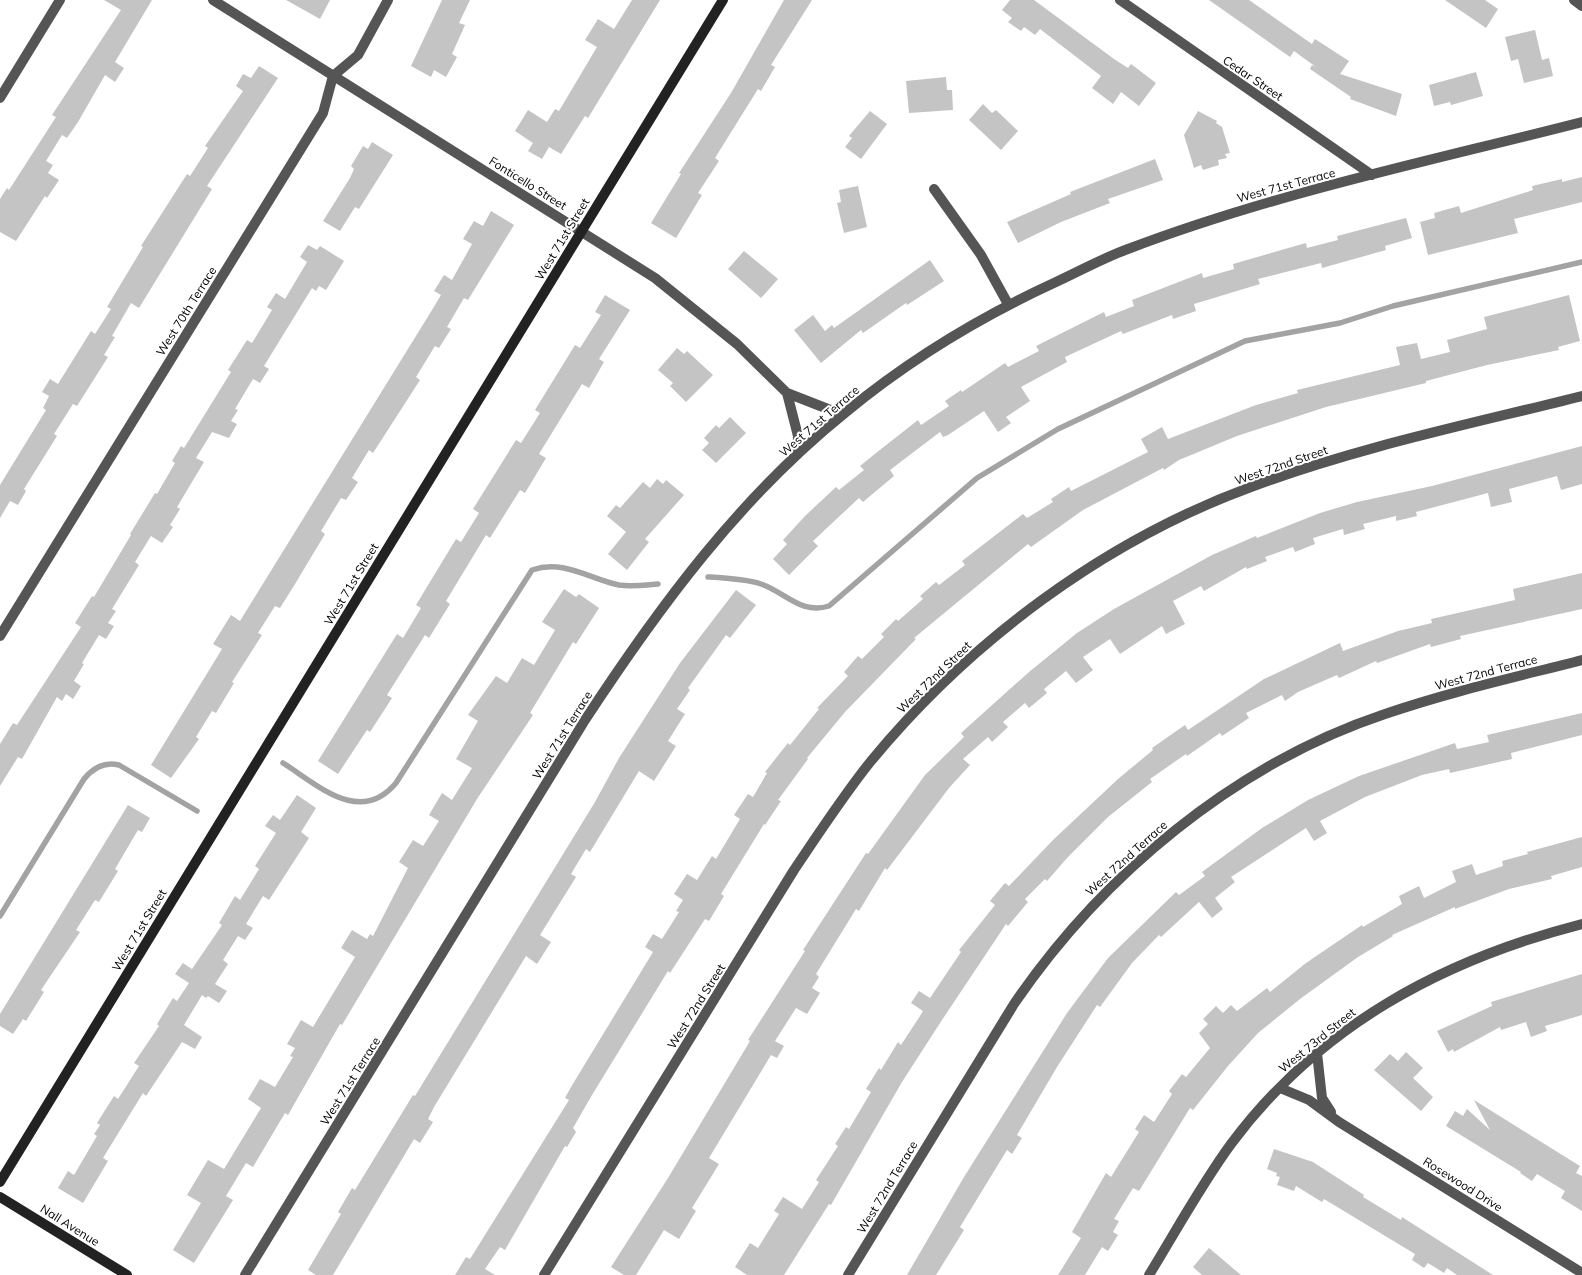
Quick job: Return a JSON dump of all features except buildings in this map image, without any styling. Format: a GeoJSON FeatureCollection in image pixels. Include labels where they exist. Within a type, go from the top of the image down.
{"type":"FeatureCollection","features":[{"type":"Feature","properties":{"kind":"street"},"geometry":{"type":"LineString","coordinates":[[0,98],[60,0]]}},
{"type":"Feature","properties":{"kind":"street","name":"Fonticello Street"},"geometry":{"type":"LineString","coordinates":[[213,0],[655,278],[701,313],[787,393],[828,409],[844,413]]}},
{"type":"Feature","properties":{"kind":"street"},"geometry":{"type":"LineString","coordinates":[[333,76],[358,55],[388,0]]}},
{"type":"Feature","properties":{"kind":"street","name":"West 71st Street"},"geometry":{"type":"LineString","coordinates":[[0,1182],[723,0]]}},
{"type":"Feature","properties":{"kind":"street","name":"Cedar Street"},"geometry":{"type":"LineString","coordinates":[[1120,0],[1372,175]]}},
{"type":"Feature","properties":{"kind":"street"},"geometry":{"type":"LineString","coordinates":[[1574,0],[1582,6]]}},
{"type":"Feature","properties":{"kind":"street","name":"West 70th Terrace"},"geometry":{"type":"LineString","coordinates":[[0,636],[323,113],[333,76]]}},
{"type":"Feature","properties":{"kind":"street","name":"West 71st Terrace"},"geometry":{"type":"LineString","coordinates":[[245,1275],[585,720],[633,647],[714,543],[756,496],[797,455],[844,413],[935,349],[1008,304],[1133,247],[1239,210],[1582,122]]}},
{"type":"Feature","properties":{"kind":"street"},"geometry":{"type":"LineString","coordinates":[[934,189],[981,255],[1008,304]]}},
{"type":"Feature","properties":{"kind":"street"},"geometry":{"type":"LineString","coordinates":[[787,393],[798,436],[797,455]]}},
{"type":"Feature","properties":{"kind":"street","name":"West 72nd Street"},"geometry":{"type":"LineString","coordinates":[[544,1275],[789,879],[838,805],[871,761],[908,720],[946,681],[997,635],[1067,582],[1155,530],[1251,487],[1352,454],[1582,396]]}},
{"type":"Feature","properties":{"kind":"street","name":"West 72nd Terrace"},"geometry":{"type":"LineString","coordinates":[[848,1275],[1008,1013],[1038,968],[1095,902],[1141,858],[1190,818],[1260,772],[1340,731],[1404,708],[1582,660]]}},
{"type":"Feature","properties":{"kind":"street","name":"West 73rd Street"},"geometry":{"type":"LineString","coordinates":[[1149,1275],[1212,1171],[1247,1124],[1316,1053],[1383,1004],[1447,970],[1496,949],[1582,924]]}},
{"type":"Feature","properties":{"kind":"street","name":"Rosewood Drive"},"geometry":{"type":"LineString","coordinates":[[1316,1053],[1322,1098],[1340,1122],[1582,1273]]}},
{"type":"Feature","properties":{"kind":"street","name":"Rosewood Drive"},"geometry":{"type":"LineString","coordinates":[[1280,1088],[1309,1100],[1333,1115]]}},
{"type":"Feature","properties":{"kind":"street","name":"Nall Avenue"},"geometry":{"type":"LineString","coordinates":[[0,1197],[127,1275]]}},
{"type":"Feature","properties":{"kind":"waterway"},"geometry":{"type":"LineString","coordinates":[[708,577],[761,584],[802,605],[819,608],[829,606],[977,478],[1058,429],[1245,341],[1340,323],[1393,306],[1582,262]]}},
{"type":"Feature","properties":{"kind":"waterway"},"geometry":{"type":"LineString","coordinates":[[283,763],[339,797],[354,801],[368,801],[382,795],[396,783],[532,570],[544,567],[566,568],[619,585],[658,584]]}},
{"type":"Feature","properties":{"kind":"waterway"},"geometry":{"type":"LineString","coordinates":[[0,916],[84,779],[99,766],[108,764],[119,765],[197,811]]}}]}
